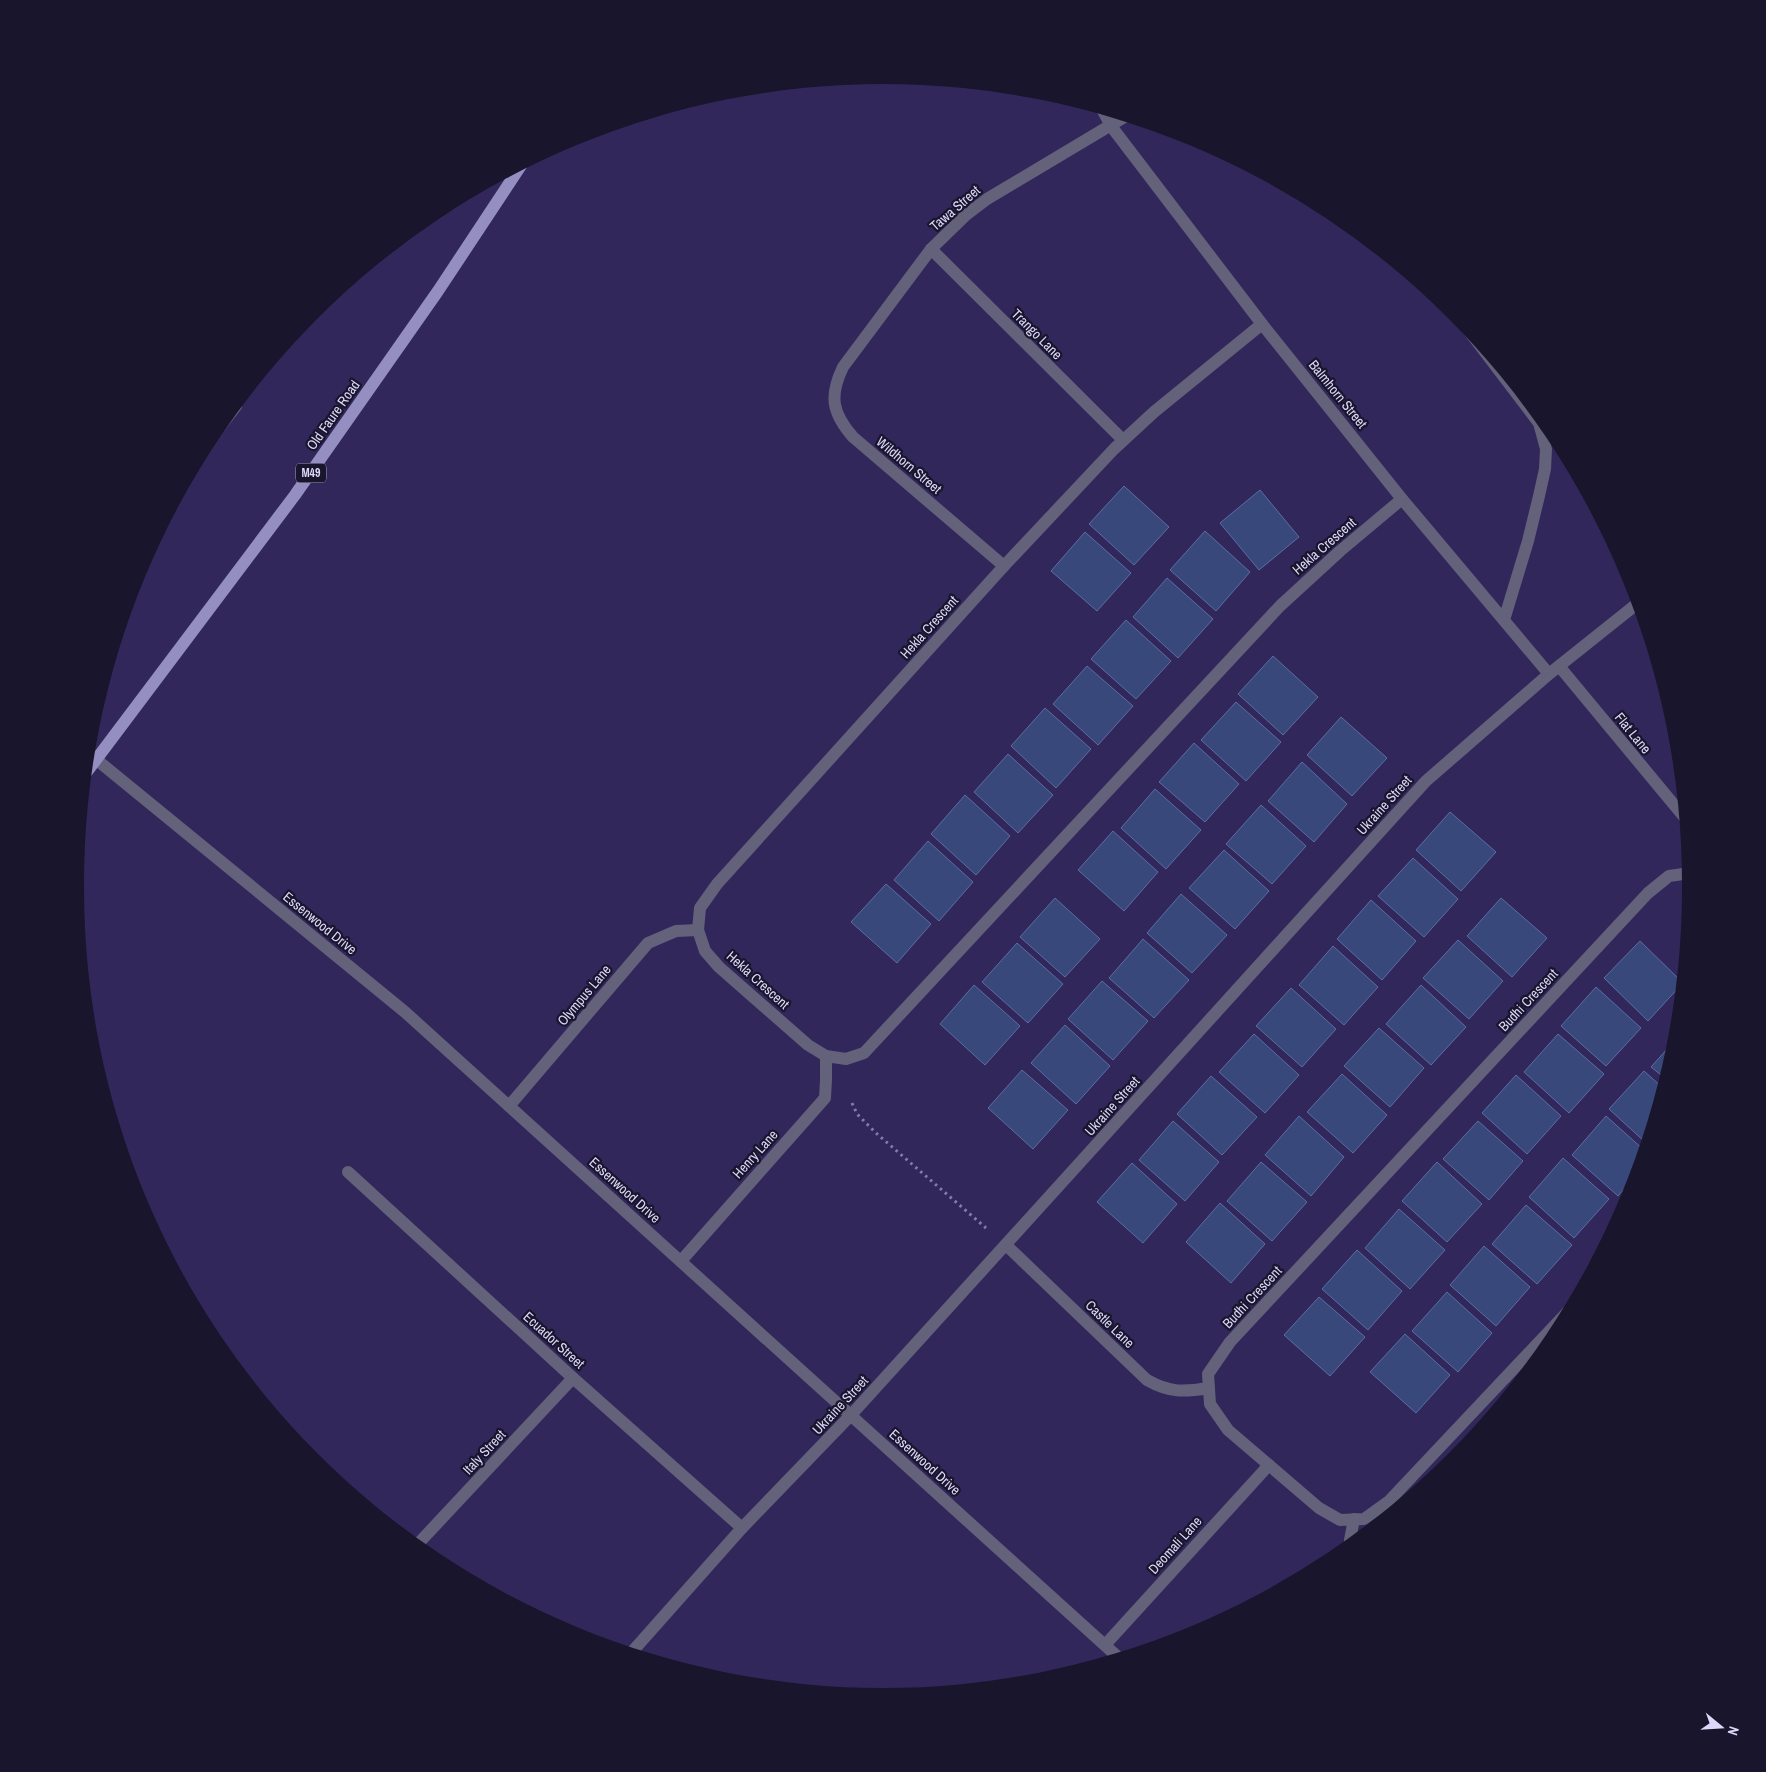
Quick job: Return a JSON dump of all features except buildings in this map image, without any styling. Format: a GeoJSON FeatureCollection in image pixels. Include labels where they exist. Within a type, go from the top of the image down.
{"type":"FeatureCollection","features":[{"type":"Feature","properties":{"kind":"main road","name":"Old Faure Road"},"geometry":{"type":"LineString","coordinates":[[93,763],[295,494],[438,291],[516,174]]}},
{"type":"Feature","properties":{"kind":"street","name":"Balmhorn Street"},"geometry":{"type":"LineString","coordinates":[[1106,116],[1111,126],[1262,324],[1402,498],[1504,620],[1554,670]]}},
{"type":"Feature","properties":{"kind":"street","name":"Tawa Street"},"geometry":{"type":"LineString","coordinates":[[843,367],[931,250],[966,215],[987,199],[1120,120]]}},
{"type":"Feature","properties":{"kind":"street","name":"Trango Lane"},"geometry":{"type":"LineString","coordinates":[[931,250],[1122,440]]}},
{"type":"Feature","properties":{"kind":"street","name":"Hekla Crescent"},"geometry":{"type":"LineString","coordinates":[[1262,324],[1122,440],[1004,566],[717,884],[700,908],[698,930],[705,951],[719,967],[808,1045],[826,1056],[846,1059],[864,1053],[1280,606],[1402,498]]}},
{"type":"Feature","properties":{"kind":"street","name":"Wildhorn Street"},"geometry":{"type":"LineString","coordinates":[[843,367],[836,380],[834,394],[835,408],[842,424],[853,437],[1004,566]]}},
{"type":"Feature","properties":{"kind":"street"},"geometry":{"type":"LineString","coordinates":[[1504,620],[1528,540],[1545,469],[1546,449],[1542,430]]}},
{"type":"Feature","properties":{"kind":"street","name":"Ukraine Street"},"geometry":{"type":"LineString","coordinates":[[636,1649],[742,1528],[851,1415],[1006,1246],[1426,781],[1554,670],[1633,607]]}},
{"type":"Feature","properties":{"kind":"street","name":"Flat Lane"},"geometry":{"type":"LineString","coordinates":[[1554,670],[1679,811]]}},
{"type":"Feature","properties":{"kind":"street","name":"Essenwood Drive"},"geometry":{"type":"LineString","coordinates":[[96,760],[405,1012],[1114,1654]]}},
{"type":"Feature","properties":{"kind":"street","name":"Budhi Crescent"},"geometry":{"type":"LineString","coordinates":[[1354,1519],[1340,1520],[1319,1508],[1228,1430],[1210,1404],[1208,1374],[1230,1342],[1648,893],[1669,876],[1682,874]]}},
{"type":"Feature","properties":{"kind":"street","name":"Olympus Lane"},"geometry":{"type":"LineString","coordinates":[[509,1106],[648,944],[676,931],[698,930]]}},
{"type":"Feature","properties":{"kind":"street","name":"Henry Lane"},"geometry":{"type":"LineString","coordinates":[[681,1261],[825,1098],[826,1056]]}},
{"type":"Feature","properties":{"kind":"street","name":"Ecuador Street"},"geometry":{"type":"LineString","coordinates":[[348,1172],[573,1378],[742,1528]]}},
{"type":"Feature","properties":{"kind":"street","name":"Castle Lane"},"geometry":{"type":"LineString","coordinates":[[1006,1246],[1147,1380],[1160,1388],[1185,1392],[1209,1388]]}},
{"type":"Feature","properties":{"kind":"street"},"geometry":{"type":"LineString","coordinates":[[1351,1537],[1354,1519],[1364,1519],[1388,1501],[1549,1331]]}},
{"type":"Feature","properties":{"kind":"street","name":"Italy Street"},"geometry":{"type":"LineString","coordinates":[[421,1541],[573,1378]]}},
{"type":"Feature","properties":{"kind":"street","name":"Deomali Lane"},"geometry":{"type":"LineString","coordinates":[[1104,1645],[1269,1465]]}},
{"type":"Feature","properties":{"kind":"path"},"geometry":{"type":"LineString","coordinates":[[846,1059],[846,1092],[857,1114],[1006,1246]]}}]}
